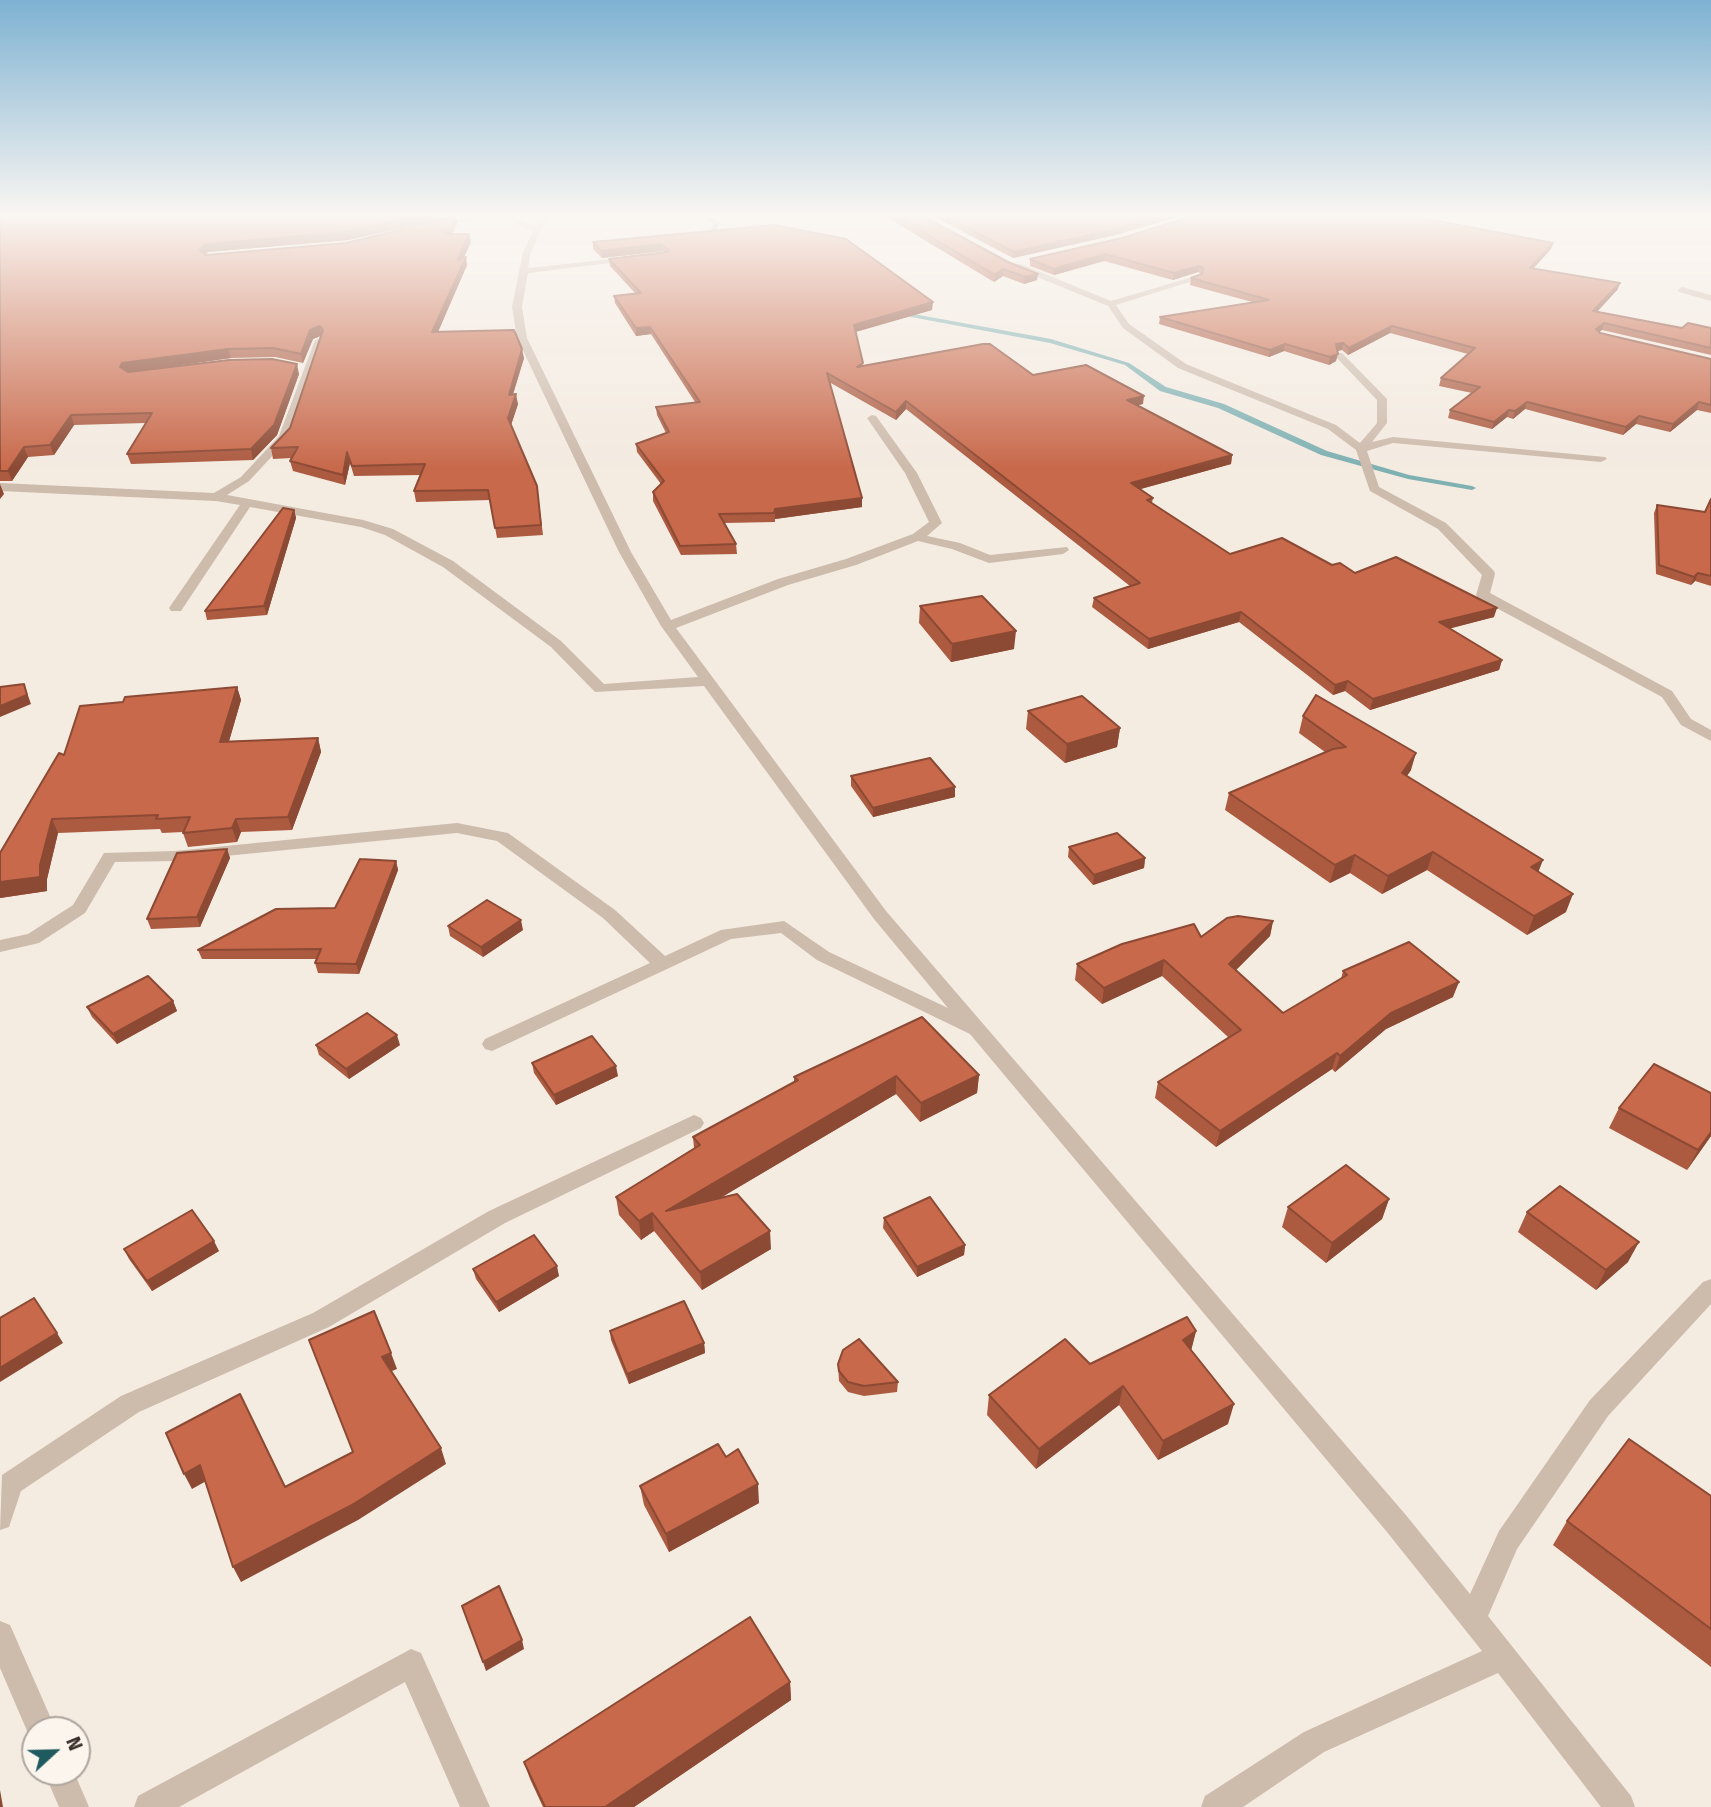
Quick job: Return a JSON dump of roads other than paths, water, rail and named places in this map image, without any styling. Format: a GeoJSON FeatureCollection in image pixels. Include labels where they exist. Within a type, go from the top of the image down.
{"type":"FeatureCollection","features":[{"type":"Feature","properties":{"kind":"street"},"geometry":{"type":"LineString","coordinates":[[518,299],[522,338],[625,552],[668,626],[707,681],[880,915],[1396,1523],[1613,1798]]}},
{"type":"Feature","properties":{"kind":"street"},"geometry":{"type":"LineString","coordinates":[[1099,299],[1111,304],[1126,326],[1182,366],[1332,427],[1362,449],[1374,489],[1441,526],[1489,574],[1483,595],[1667,694],[1686,722],[1711,736]]}},
{"type":"Feature","properties":{"kind":"street"},"geometry":{"type":"LineString","coordinates":[[1111,304],[1126,299]]}},
{"type":"Feature","properties":{"kind":"street"},"geometry":{"type":"LineString","coordinates":[[216,497],[245,479],[284,437],[303,369],[320,340]]}},
{"type":"Feature","properties":{"kind":"street"},"geometry":{"type":"LineString","coordinates":[[1339,355],[1382,399],[1381,423],[1362,449]]}},
{"type":"Feature","properties":{"kind":"street"},"geometry":{"type":"LineString","coordinates":[[668,626],[783,582],[851,562],[917,537],[936,523],[911,473],[872,418]]}},
{"type":"Feature","properties":{"kind":"street"},"geometry":{"type":"LineString","coordinates":[[1362,449],[1393,440],[1601,459]]}},
{"type":"Feature","properties":{"kind":"street"},"geometry":{"type":"LineString","coordinates":[[0,487],[216,497],[363,524],[388,531],[448,564],[545,636],[600,689],[707,681]]}},
{"type":"Feature","properties":{"kind":"street"},"geometry":{"type":"LineString","coordinates":[[176,608],[247,503]]}},
{"type":"Feature","properties":{"kind":"street"},"geometry":{"type":"LineString","coordinates":[[917,537],[956,546],[989,559],[1063,550]]}},
{"type":"Feature","properties":{"kind":"street"},"geometry":{"type":"LineString","coordinates":[[0,946],[33,939],[79,909],[110,857],[175,856],[457,828],[502,837],[609,914],[660,963]]}},
{"type":"Feature","properties":{"kind":"street"},"geometry":{"type":"LineString","coordinates":[[492,1044],[660,963],[727,934],[784,928],[823,956],[979,1031]]}},
{"type":"Feature","properties":{"kind":"street"},"geometry":{"type":"LineString","coordinates":[[0,1518],[10,1483],[130,1404],[321,1320],[496,1217],[694,1123]]}},
{"type":"Feature","properties":{"kind":"street"},"geometry":{"type":"LineString","coordinates":[[1473,1619],[1508,1540],[1599,1408],[1711,1289]]}},
{"type":"Feature","properties":{"kind":"street"},"geometry":{"type":"LineString","coordinates":[[0,1635],[35,1716]]}},
{"type":"Feature","properties":{"kind":"street"},"geometry":{"type":"LineString","coordinates":[[1216,1807],[1314,1742],[1503,1656]]}},
{"type":"Feature","properties":{"kind":"street"},"geometry":{"type":"LineString","coordinates":[[149,1807],[411,1663],[475,1807]]}},
{"type":"Feature","properties":{"kind":"street"},"geometry":{"type":"LineString","coordinates":[[65,1786],[74,1807]]}},
{"type":"Feature","properties":{"kind":"waterway"},"geometry":{"type":"LineString","coordinates":[[897,313],[1051,341],[1127,364],[1163,389],[1221,406],[1324,453],[1408,477],[1472,488]]}}]}
